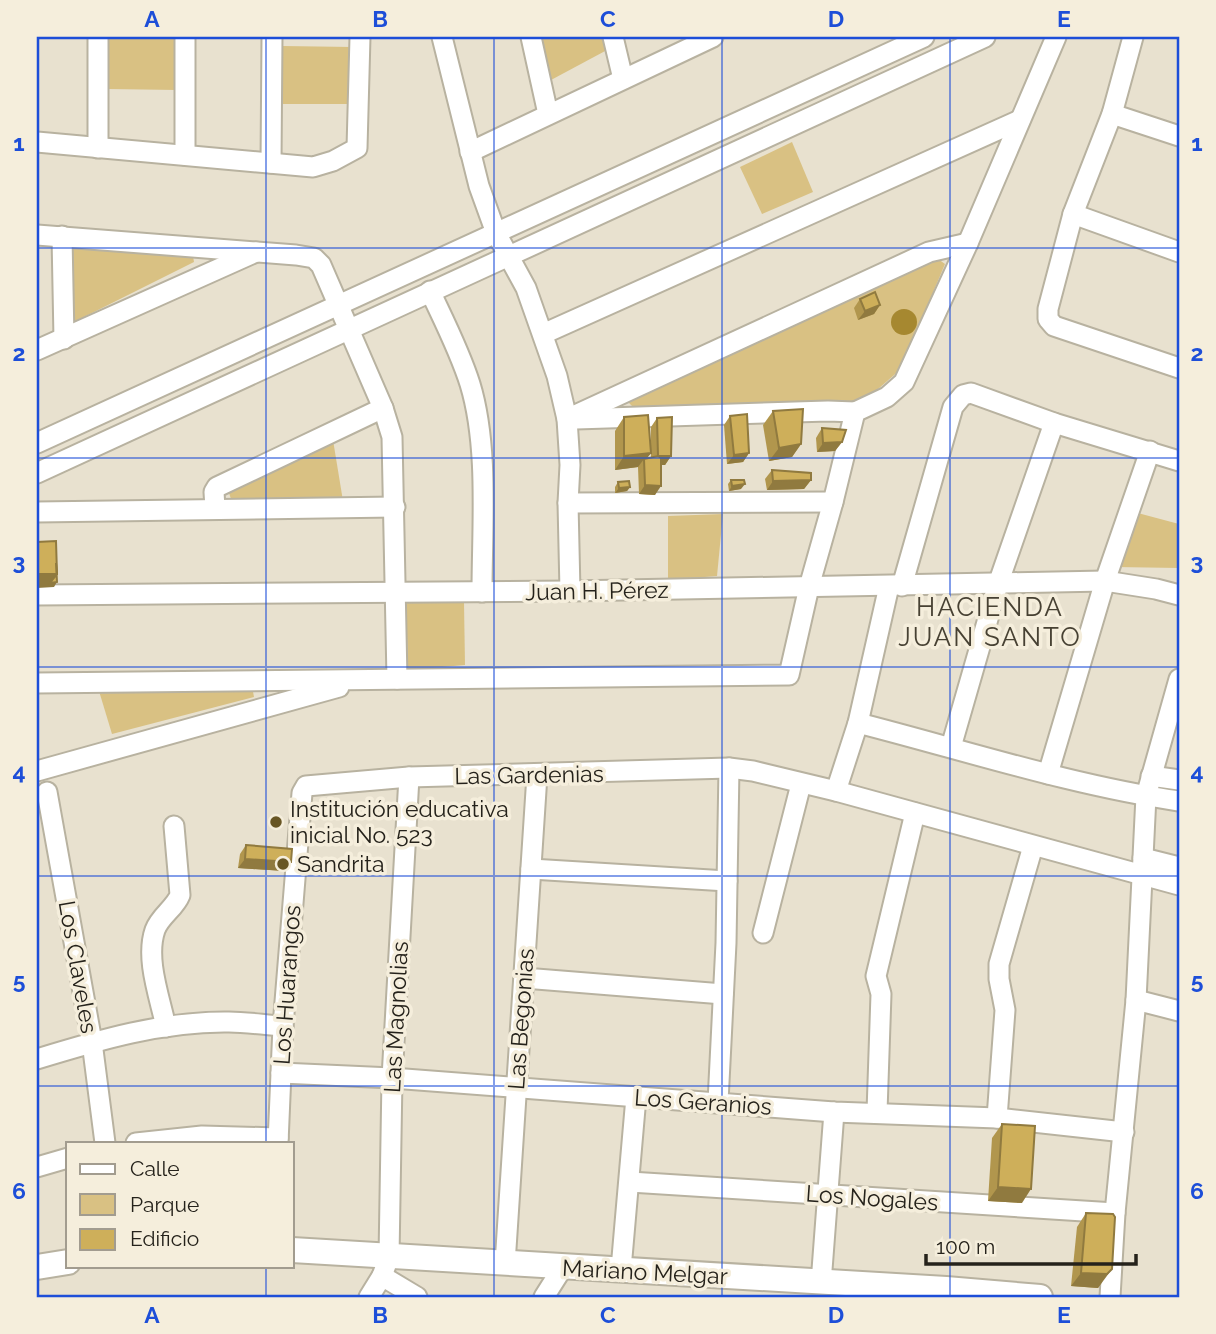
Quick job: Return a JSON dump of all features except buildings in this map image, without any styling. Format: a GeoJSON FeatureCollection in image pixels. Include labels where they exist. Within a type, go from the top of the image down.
{"type":"FeatureCollection","features":[{"type":"Feature","properties":{"kind":"main road","name":"Mariano Melgar"},"geometry":{"type":"LineString","coordinates":[[294,1250],[385,1267],[505,1264],[621,1269],[821,1283],[883,1291],[1040,1297]]}},
{"type":"Feature","properties":{"kind":"main road"},"geometry":{"type":"LineString","coordinates":[[37,1268],[66,1262]]}},
{"type":"Feature","properties":{"kind":"street"},"geometry":{"type":"LineString","coordinates":[[98,37],[98,148]]}},
{"type":"Feature","properties":{"kind":"street"},"geometry":{"type":"LineString","coordinates":[[185,37],[185,155]]}},
{"type":"Feature","properties":{"kind":"street"},"geometry":{"type":"LineString","coordinates":[[271,163],[272,37]]}},
{"type":"Feature","properties":{"kind":"street"},"geometry":{"type":"LineString","coordinates":[[37,142],[313,166],[333,160],[357,148],[360,37]]}},
{"type":"Feature","properties":{"kind":"street"},"geometry":{"type":"LineString","coordinates":[[442,37],[479,186],[496,233],[526,288],[567,419],[570,464],[570,591]]}},
{"type":"Feature","properties":{"kind":"street"},"geometry":{"type":"LineString","coordinates":[[531,37],[548,114]]}},
{"type":"Feature","properties":{"kind":"street"},"geometry":{"type":"LineString","coordinates":[[612,37],[623,79]]}},
{"type":"Feature","properties":{"kind":"street"},"geometry":{"type":"LineString","coordinates":[[470,152],[713,37]]}},
{"type":"Feature","properties":{"kind":"street"},"geometry":{"type":"LineString","coordinates":[[37,443],[924,37]]}},
{"type":"Feature","properties":{"kind":"street"},"geometry":{"type":"LineString","coordinates":[[37,473],[508,254],[985,37]]}},
{"type":"Feature","properties":{"kind":"street"},"geometry":{"type":"LineString","coordinates":[[567,419],[855,412],[896,391],[904,382],[968,243],[1056,37]]}},
{"type":"Feature","properties":{"kind":"street"},"geometry":{"type":"LineString","coordinates":[[1133,37],[1112,114],[1073,214],[1048,309],[1048,319],[1054,326],[1179,368]]}},
{"type":"Feature","properties":{"kind":"street"},"geometry":{"type":"LineString","coordinates":[[1112,114],[1179,136]]}},
{"type":"Feature","properties":{"kind":"street"},"geometry":{"type":"LineString","coordinates":[[542,334],[1020,120]]}},
{"type":"Feature","properties":{"kind":"street"},"geometry":{"type":"LineString","coordinates":[[1073,214],[1179,252]]}},
{"type":"Feature","properties":{"kind":"street"},"geometry":{"type":"LineString","coordinates":[[37,234],[314,258],[321,265],[383,408],[394,447],[397,679]]}},
{"type":"Feature","properties":{"kind":"street"},"geometry":{"type":"LineString","coordinates":[[62,236],[64,339]]}},
{"type":"Feature","properties":{"kind":"street"},"geometry":{"type":"LineString","coordinates":[[567,419],[929,252],[968,243]]}},
{"type":"Feature","properties":{"kind":"street"},"geometry":{"type":"LineString","coordinates":[[37,350],[257,252]]}},
{"type":"Feature","properties":{"kind":"street"},"geometry":{"type":"LineString","coordinates":[[430,291],[470,384],[477,415],[481,446],[482,592]]}},
{"type":"Feature","properties":{"kind":"street"},"geometry":{"type":"LineString","coordinates":[[836,791],[858,723],[895,586],[953,407],[963,395],[971,393],[1179,461]]}},
{"type":"Feature","properties":{"kind":"street"},"geometry":{"type":"LineString","coordinates":[[215,508],[214,492],[218,487],[383,408]]}},
{"type":"Feature","properties":{"kind":"street"},"geometry":{"type":"LineString","coordinates":[[37,683],[787,676],[791,673],[809,587],[855,412]]}},
{"type":"Feature","properties":{"kind":"street"},"geometry":{"type":"LineString","coordinates":[[951,747],[998,584],[1054,422]]}},
{"type":"Feature","properties":{"kind":"street"},"geometry":{"type":"LineString","coordinates":[[1048,774],[1105,580],[1150,451]]}},
{"type":"Feature","properties":{"kind":"street"},"geometry":{"type":"LineString","coordinates":[[568,503],[833,502]]}},
{"type":"Feature","properties":{"kind":"street"},"geometry":{"type":"LineString","coordinates":[[37,512],[395,507]]}},
{"type":"Feature","properties":{"kind":"street","name":"Juan H. Pérez"},"geometry":{"type":"LineString","coordinates":[[37,595],[570,591],[1105,580],[1156,589]]}},
{"type":"Feature","properties":{"kind":"street"},"geometry":{"type":"LineString","coordinates":[[1156,589],[1179,586]]}},
{"type":"Feature","properties":{"kind":"street"},"geometry":{"type":"LineString","coordinates":[[1156,589],[1179,595]]}},
{"type":"Feature","properties":{"kind":"street"},"geometry":{"type":"LineString","coordinates":[[1110,1297],[1115,1213],[1136,1000],[1146,796],[1179,679]]}},
{"type":"Feature","properties":{"kind":"street"},"geometry":{"type":"LineString","coordinates":[[37,771],[362,681]]}},
{"type":"Feature","properties":{"kind":"street"},"geometry":{"type":"LineString","coordinates":[[858,723],[1048,774],[1179,801]]}},
{"type":"Feature","properties":{"kind":"street"},"geometry":{"type":"LineString","coordinates":[[718,1102],[729,768]]}},
{"type":"Feature","properties":{"kind":"street","name":"Las Gardenias"},"geometry":{"type":"LineString","coordinates":[[306,786],[410,777],[729,768],[753,771],[836,791],[1033,846],[1143,866]]}},
{"type":"Feature","properties":{"kind":"street","name":"Las Begonias"},"geometry":{"type":"LineString","coordinates":[[505,1264],[537,775]]}},
{"type":"Feature","properties":{"kind":"street"},"geometry":{"type":"LineString","coordinates":[[1151,776],[1179,780]]}},
{"type":"Feature","properties":{"kind":"street","name":"Las Magnolias"},"geometry":{"type":"LineString","coordinates":[[385,1267],[392,1078],[410,777]]}},
{"type":"Feature","properties":{"kind":"street"},"geometry":{"type":"LineString","coordinates":[[763,933],[801,784]]}},
{"type":"Feature","properties":{"kind":"street","name":"Los Huarangos"},"geometry":{"type":"LineString","coordinates":[[278,1140],[283,1026],[302,793],[306,786]]}},
{"type":"Feature","properties":{"kind":"street","name":"Los Claveles"},"geometry":{"type":"LineString","coordinates":[[47,792],[92,1042],[106,1142]]}},
{"type":"Feature","properties":{"kind":"street"},"geometry":{"type":"LineString","coordinates":[[877,1112],[881,994],[876,976],[915,813]]}},
{"type":"Feature","properties":{"kind":"street"},"geometry":{"type":"LineString","coordinates":[[166,1027],[152,956],[154,932],[159,921],[177,903],[180,895],[174,826]]}},
{"type":"Feature","properties":{"kind":"street"},"geometry":{"type":"LineString","coordinates":[[997,1118],[1005,1010],[999,964],[1033,846]]}},
{"type":"Feature","properties":{"kind":"street"},"geometry":{"type":"LineString","coordinates":[[1143,866],[1179,867]]}},
{"type":"Feature","properties":{"kind":"street"},"geometry":{"type":"LineString","coordinates":[[1143,866],[1179,885]]}},
{"type":"Feature","properties":{"kind":"street"},"geometry":{"type":"LineString","coordinates":[[531,869],[727,881]]}},
{"type":"Feature","properties":{"kind":"street"},"geometry":{"type":"LineString","coordinates":[[524,978],[723,994]]}},
{"type":"Feature","properties":{"kind":"street"},"geometry":{"type":"LineString","coordinates":[[1136,1000],[1179,1011]]}},
{"type":"Feature","properties":{"kind":"street"},"geometry":{"type":"LineString","coordinates":[[37,1059],[92,1042],[166,1027],[227,1022],[283,1026]]}},
{"type":"Feature","properties":{"kind":"street","name":"Los Geranios"},"geometry":{"type":"LineString","coordinates":[[281,1073],[392,1078],[834,1112],[997,1118],[1124,1132]]}},
{"type":"Feature","properties":{"kind":"street"},"geometry":{"type":"LineString","coordinates":[[621,1269],[636,1097]]}},
{"type":"Feature","properties":{"kind":"street"},"geometry":{"type":"LineString","coordinates":[[821,1283],[834,1112]]}},
{"type":"Feature","properties":{"kind":"street"},"geometry":{"type":"LineString","coordinates":[[158,1142],[278,1140]]}},
{"type":"Feature","properties":{"kind":"street"},"geometry":{"type":"LineString","coordinates":[[37,1167],[66,1159]]}},
{"type":"Feature","properties":{"kind":"street","name":"Los Nogales"},"geometry":{"type":"LineString","coordinates":[[630,1182],[1115,1213]]}},
{"type":"Feature","properties":{"kind":"street"},"geometry":{"type":"LineString","coordinates":[[369,1297],[385,1267],[417,1297]]}},
{"type":"Feature","properties":{"kind":"street"},"geometry":{"type":"LineString","coordinates":[[544,1297],[563,1267]]}},
{"type":"Feature","properties":{"kind":"green space"},"geometry":{"type":"Polygon","coordinates":[[[107,37],[178,37],[177,90],[107,89],[107,37]]]}},
{"type":"Feature","properties":{"kind":"green space"},"geometry":{"type":"Polygon","coordinates":[[[538,37],[603,37],[607,50],[551,80],[538,37]]]}},
{"type":"Feature","properties":{"kind":"green space"},"geometry":{"type":"Polygon","coordinates":[[[282,46],[353,47],[351,104],[282,104],[282,46]]]}},
{"type":"Feature","properties":{"kind":"green space"},"geometry":{"type":"Polygon","coordinates":[[[792,142],[813,192],[762,214],[740,167],[792,142]]]}},
{"type":"Feature","properties":{"kind":"green space"},"geometry":{"type":"Polygon","coordinates":[[[73,245],[193,256],[194,262],[70,324],[73,245]]]}},
{"type":"Feature","properties":{"kind":"green space"},"geometry":{"type":"Polygon","coordinates":[[[934,256],[945,264],[901,369],[862,403],[634,408],[629,403],[628,396],[934,256]]]}},
{"type":"Feature","properties":{"kind":"green space"},"geometry":{"type":"Polygon","coordinates":[[[333,440],[343,501],[232,502],[228,490],[333,440]]]}},
{"type":"Feature","properties":{"kind":"green space"},"geometry":{"type":"Polygon","coordinates":[[[1134,512],[1179,524],[1179,568],[1115,567],[1134,512]]]}},
{"type":"Feature","properties":{"kind":"green space"},"geometry":{"type":"Polygon","coordinates":[[[723,514],[717,576],[668,580],[668,516],[723,514]]]}},
{"type":"Feature","properties":{"kind":"green space"},"geometry":{"type":"Polygon","coordinates":[[[406,603],[464,603],[465,665],[408,670],[406,603]]]}},
{"type":"Feature","properties":{"kind":"green space"},"geometry":{"type":"Polygon","coordinates":[[[252,686],[254,697],[112,734],[99,691],[252,686]]]}},
{"type":"Feature","properties":{"kind":"shaded area"},"geometry":{"type":"Polygon","coordinates":[[[904,309],[913,313],[917,322],[913,331],[904,335],[895,331],[891,322],[895,313],[904,309]]]}},
{"type":"Feature","properties":{"kind":"place","name":"Institución educativa inicial No. 523"},"geometry":{"type":"Point","coordinates":[276,822]}},
{"type":"Feature","properties":{"kind":"place","name":"Sandrita"},"geometry":{"type":"Point","coordinates":[283,864]}},
{"type":"Feature","properties":{"kind":"district","name":"HACIENDA JUAN SANTO"},"geometry":{"type":"Point","coordinates":[990,622]}}]}
